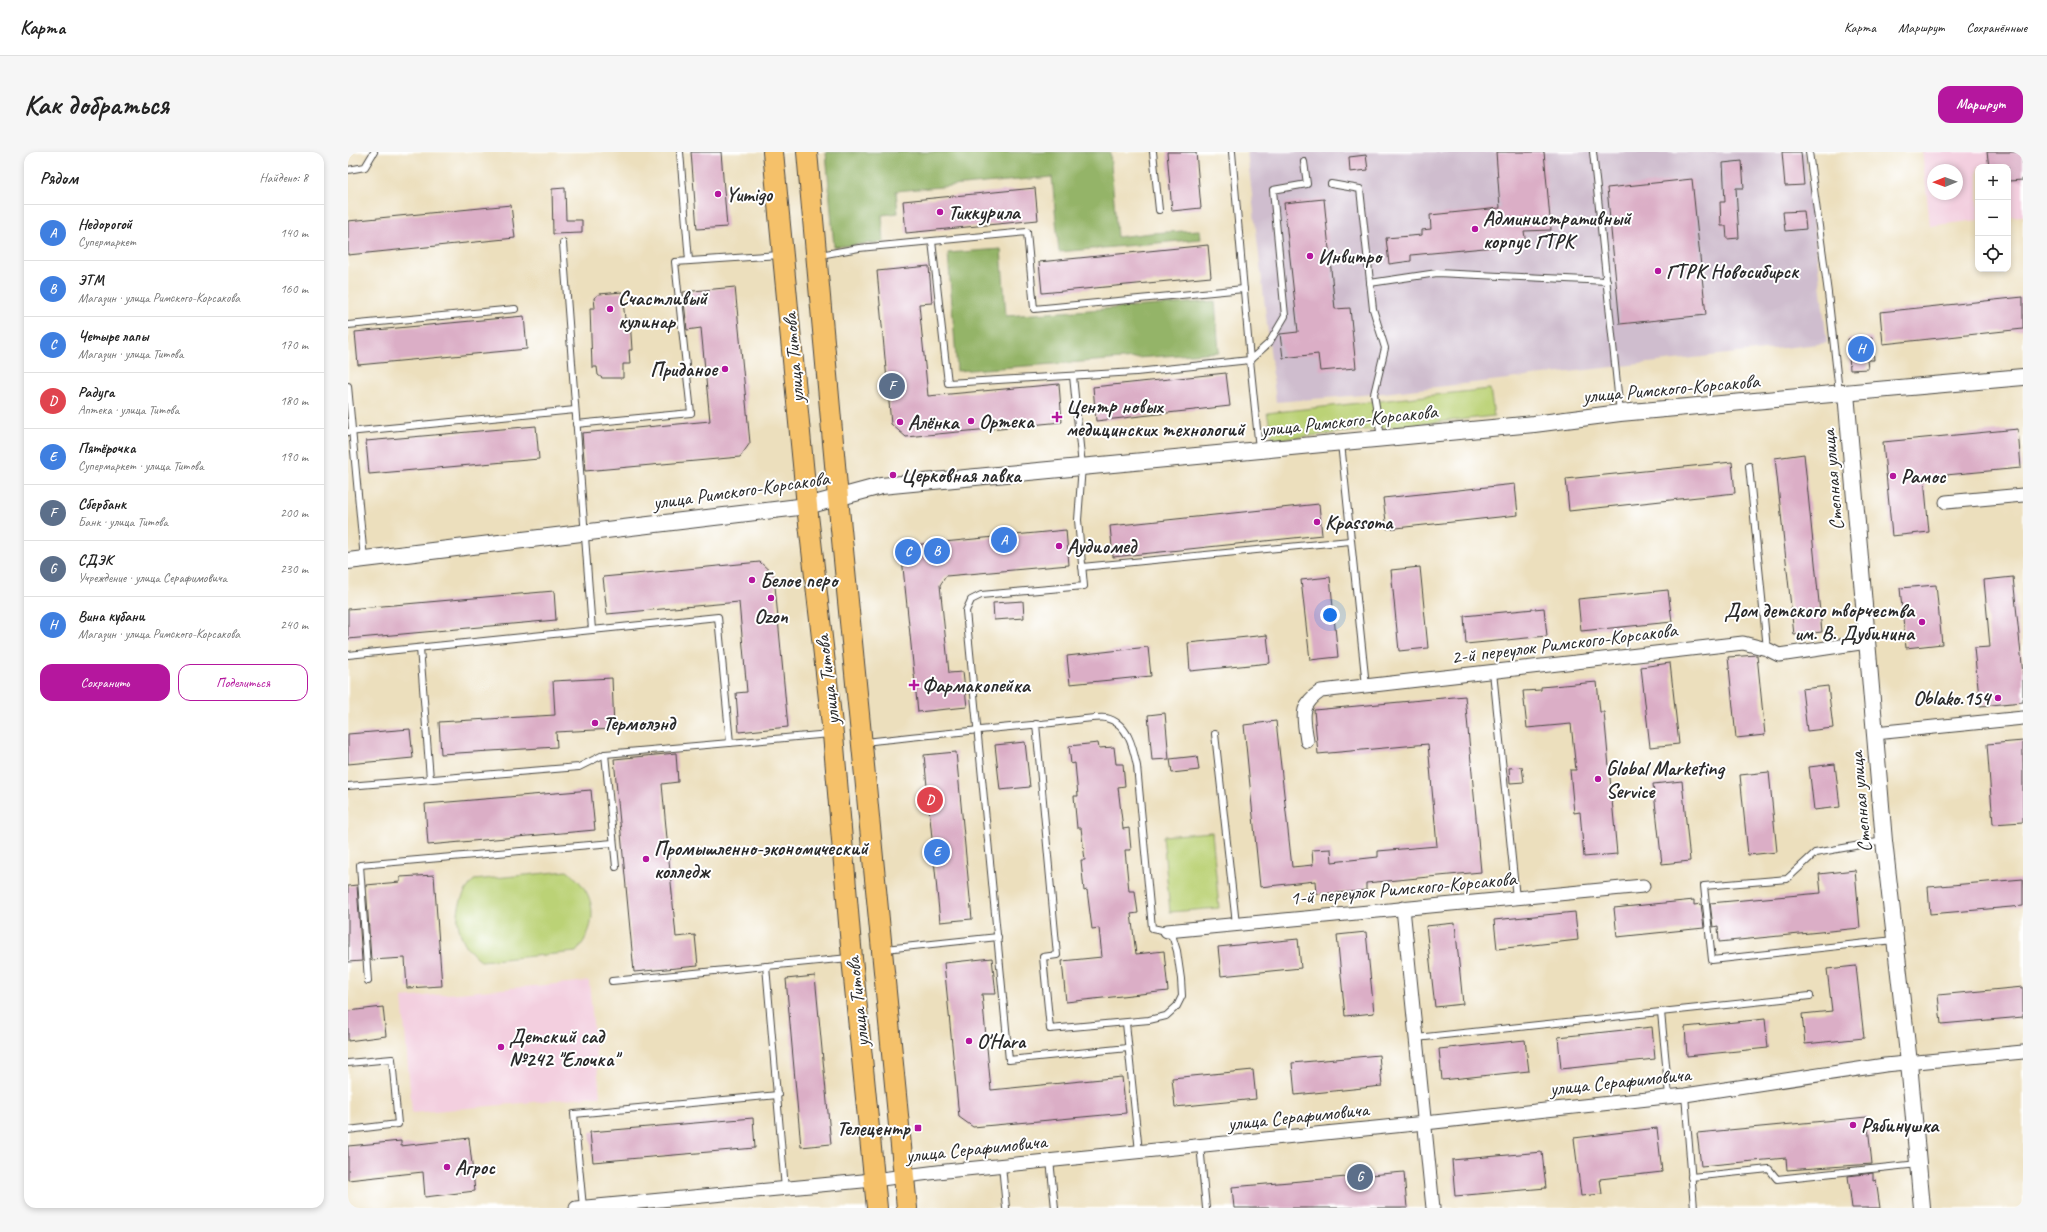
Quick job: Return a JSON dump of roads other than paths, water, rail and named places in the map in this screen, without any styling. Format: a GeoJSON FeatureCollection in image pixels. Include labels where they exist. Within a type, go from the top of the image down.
{"type":"FeatureCollection","features":[{"type":"Feature","properties":{"kind":"main road","name":"улица Титова"},"geometry":{"type":"LineString","coordinates":[[773,152],[807,506],[834,734],[852,958],[877,1208]]}},
{"type":"Feature","properties":{"kind":"main road","name":"улица Титова"},"geometry":{"type":"LineString","coordinates":[[807,152],[838,498],[906,1208]]}},
{"type":"Feature","properties":{"kind":"street","name":"улица Римского-Корсакова"},"geometry":{"type":"LineString","coordinates":[[356,560],[807,506],[881,486],[1381,437],[1534,424],[1620,412],[2023,377]]}},
{"type":"Feature","properties":{"kind":"street","name":"Степная улица"},"geometry":{"type":"LineString","coordinates":[[1842,393],[1867,642],[1884,841],[1909,1063],[1922,1208]]}},
{"type":"Feature","properties":{"kind":"street"},"geometry":{"type":"LineString","coordinates":[[1946,502],[2023,495]]}},
{"type":"Feature","properties":{"kind":"street","name":"2-й переулок Римского-Корсакова"},"geometry":{"type":"LineString","coordinates":[[1307,742],[1304,712],[1306,704],[1312,697],[1321,691],[1743,643],[1767,649],[1779,655],[1867,642]]}},
{"type":"Feature","properties":{"kind":"street"},"geometry":{"type":"LineString","coordinates":[[1875,733],[2023,718]]}},
{"type":"Feature","properties":{"kind":"street","name":"1-й переулок Римского-Корсакова"},"geometry":{"type":"LineString","coordinates":[[1167,931],[1643,886]]}},
{"type":"Feature","properties":{"kind":"street"},"geometry":{"type":"LineString","coordinates":[[1403,908],[1433,1208]]}},
{"type":"Feature","properties":{"kind":"street","name":"улица Серафимовича"},"geometry":{"type":"LineString","coordinates":[[580,1208],[874,1180],[1002,1165],[1425,1123],[1685,1095],[1884,1065],[2023,1052]]}},
{"type":"Feature","properties":{"kind":"lane"},"geometry":{"type":"LineString","coordinates":[[348,170],[365,168],[374,152]]}},
{"type":"Feature","properties":{"kind":"lane"},"geometry":{"type":"LineString","coordinates":[[680,152],[689,261]]}},
{"type":"Feature","properties":{"kind":"lane"},"geometry":{"type":"LineString","coordinates":[[1153,152],[1159,210]]}},
{"type":"Feature","properties":{"kind":"lane"},"geometry":{"type":"LineString","coordinates":[[1232,152],[1259,450]]}},
{"type":"Feature","properties":{"kind":"lane"},"geometry":{"type":"LineString","coordinates":[[1594,152],[1600,218]]}},
{"type":"Feature","properties":{"kind":"lane"},"geometry":{"type":"LineString","coordinates":[[1809,152],[1842,393]]}},
{"type":"Feature","properties":{"kind":"lane"},"geometry":{"type":"LineString","coordinates":[[932,241],[948,383],[1136,372],[1250,360],[1269,343],[1285,316],[1273,190],[1307,184],[1304,162]]}},
{"type":"Feature","properties":{"kind":"lane"},"geometry":{"type":"LineString","coordinates":[[1331,184],[1360,189],[1373,309],[1385,348],[1374,394],[1381,437]]}},
{"type":"Feature","properties":{"kind":"lane"},"geometry":{"type":"LineString","coordinates":[[1601,228],[1620,412]]}},
{"type":"Feature","properties":{"kind":"lane"},"geometry":{"type":"LineString","coordinates":[[816,256],[859,248],[1027,232],[1034,309],[1244,289]]}},
{"type":"Feature","properties":{"kind":"lane"},"geometry":{"type":"LineString","coordinates":[[563,243],[576,424],[586,533],[592,630]]}},
{"type":"Feature","properties":{"kind":"lane"},"geometry":{"type":"LineString","coordinates":[[576,424],[691,413],[675,262],[783,255]]}},
{"type":"Feature","properties":{"kind":"lane"},"geometry":{"type":"LineString","coordinates":[[1370,283],[1436,273],[1607,281]]}},
{"type":"Feature","properties":{"kind":"lane"},"geometry":{"type":"LineString","coordinates":[[348,325],[515,309]]}},
{"type":"Feature","properties":{"kind":"lane"},"geometry":{"type":"LineString","coordinates":[[1073,376],[1082,466],[1078,520],[1084,586],[981,595],[971,600],[966,611],[1010,1060],[1128,1048]]}},
{"type":"Feature","properties":{"kind":"lane"},"geometry":{"type":"LineString","coordinates":[[348,386],[356,560]]}},
{"type":"Feature","properties":{"kind":"lane"},"geometry":{"type":"LineString","coordinates":[[350,432],[575,410]]}},
{"type":"Feature","properties":{"kind":"lane"},"geometry":{"type":"LineString","coordinates":[[1340,442],[1366,686]]}},
{"type":"Feature","properties":{"kind":"lane"},"geometry":{"type":"LineString","coordinates":[[1749,466],[1767,649]]}},
{"type":"Feature","properties":{"kind":"lane"},"geometry":{"type":"LineString","coordinates":[[1082,567],[1350,541]]}},
{"type":"Feature","properties":{"kind":"lane"},"geometry":{"type":"LineString","coordinates":[[348,655],[718,617],[730,743]]}},
{"type":"Feature","properties":{"kind":"lane"},"geometry":{"type":"LineString","coordinates":[[420,648],[430,779]]}},
{"type":"Feature","properties":{"kind":"lane"},"geometry":{"type":"LineString","coordinates":[[1493,672],[1516,898]]}},
{"type":"Feature","properties":{"kind":"lane"},"geometry":{"type":"LineString","coordinates":[[862,743],[978,730],[1036,724],[1106,717],[1119,724],[1128,735],[1134,750],[1137,766],[1152,928],[1167,931],[1173,938],[1177,951],[1182,996],[1177,1006],[1166,1016],[1126,1023],[1050,1029],[1043,957],[1057,955],[1036,724]]}},
{"type":"Feature","properties":{"kind":"lane"},"geometry":{"type":"LineString","coordinates":[[348,786],[579,767],[605,754],[834,734]]}},
{"type":"Feature","properties":{"kind":"lane"},"geometry":{"type":"LineString","coordinates":[[1215,734],[1236,924]]}},
{"type":"Feature","properties":{"kind":"lane"},"geometry":{"type":"LineString","coordinates":[[605,754],[616,867]]}},
{"type":"Feature","properties":{"kind":"lane"},"geometry":{"type":"LineString","coordinates":[[1884,841],[1815,853],[1787,879],[1704,886],[1712,960],[1895,940]]}},
{"type":"Feature","properties":{"kind":"lane"},"geometry":{"type":"LineString","coordinates":[[368,981],[360,865],[613,843]]}},
{"type":"Feature","properties":{"kind":"lane"},"geometry":{"type":"LineString","coordinates":[[882,950],[998,937]]}},
{"type":"Feature","properties":{"kind":"lane"},"geometry":{"type":"LineString","coordinates":[[612,981],[852,958]]}},
{"type":"Feature","properties":{"kind":"lane"},"geometry":{"type":"LineString","coordinates":[[766,966],[786,1188]]}},
{"type":"Feature","properties":{"kind":"lane"},"geometry":{"type":"LineString","coordinates":[[1416,1038],[1810,996]]}},
{"type":"Feature","properties":{"kind":"lane"},"geometry":{"type":"LineString","coordinates":[[1661,1012],[1670,1096]]}},
{"type":"Feature","properties":{"kind":"lane"},"geometry":{"type":"LineString","coordinates":[[1126,1023],[1139,1152]]}},
{"type":"Feature","properties":{"kind":"lane"},"geometry":{"type":"LineString","coordinates":[[348,1063],[392,1059],[398,1124],[348,1130]]}},
{"type":"Feature","properties":{"kind":"lane"},"geometry":{"type":"LineString","coordinates":[[580,1208],[574,1114],[778,1095]]}},
{"type":"Feature","properties":{"kind":"lane"},"geometry":{"type":"LineString","coordinates":[[1685,1095],[1694,1208]]}},
{"type":"Feature","properties":{"kind":"lane"},"geometry":{"type":"LineString","coordinates":[[1200,1146],[1206,1208]]}},
{"type":"Feature","properties":{"kind":"lane"},"geometry":{"type":"LineString","coordinates":[[1050,1160],[1055,1208]]}},
{"type":"Feature","properties":{"kind":"lane"},"geometry":{"type":"LineString","coordinates":[[1691,1177],[1769,1170],[1777,1179],[1918,1164]]}},
{"type":"Feature","properties":{"kind":"lane"},"geometry":{"type":"LineString","coordinates":[[1002,1165],[1006,1208]]}},
{"type":"Feature","properties":{"kind":"place","name":"Yumigo"},"geometry":{"type":"Point","coordinates":[718,194]}},
{"type":"Feature","properties":{"kind":"place","name":"Тиккурила"},"geometry":{"type":"Point","coordinates":[940,212]}},
{"type":"Feature","properties":{"kind":"place","name":"Административный корпус ГТРК"},"geometry":{"type":"Point","coordinates":[1475,229]}},
{"type":"Feature","properties":{"kind":"place","name":"Инвитро"},"geometry":{"type":"Point","coordinates":[1310,256]}},
{"type":"Feature","properties":{"kind":"place","name":"ГТРК Новосибирск"},"geometry":{"type":"Point","coordinates":[1658,271]}},
{"type":"Feature","properties":{"kind":"place","name":"Счастливый кулинар"},"geometry":{"type":"Point","coordinates":[610,309]}},
{"type":"Feature","properties":{"kind":"place","name":"Вина кубани"},"geometry":{"type":"Point","coordinates":[1861,349]}},
{"type":"Feature","properties":{"kind":"place","name":"Приданое"},"geometry":{"type":"Point","coordinates":[725,369]}},
{"type":"Feature","properties":{"kind":"place","name":"Сбербанк"},"geometry":{"type":"Point","coordinates":[892,386]}},
{"type":"Feature","properties":{"kind":"place","name":"Центр новых медицинских технологий"},"geometry":{"type":"Point","coordinates":[1057,417]}},
{"type":"Feature","properties":{"kind":"place","name":"Ортека"},"geometry":{"type":"Point","coordinates":[971,421]}},
{"type":"Feature","properties":{"kind":"place","name":"Алёнка"},"geometry":{"type":"Point","coordinates":[900,422]}},
{"type":"Feature","properties":{"kind":"place","name":"Церковная лавка"},"geometry":{"type":"Point","coordinates":[893,475]}},
{"type":"Feature","properties":{"kind":"place","name":"Рамос"},"geometry":{"type":"Point","coordinates":[1893,476]}},
{"type":"Feature","properties":{"kind":"place","name":"Краssота"},"geometry":{"type":"Point","coordinates":[1317,522]}},
{"type":"Feature","properties":{"kind":"place","name":"Недорогой"},"geometry":{"type":"Point","coordinates":[1004,540]}},
{"type":"Feature","properties":{"kind":"place","name":"Аудиомед"},"geometry":{"type":"Point","coordinates":[1059,546]}},
{"type":"Feature","properties":{"kind":"place","name":"ЭТМ"},"geometry":{"type":"Point","coordinates":[937,551]}},
{"type":"Feature","properties":{"kind":"place","name":"Четыре лапы"},"geometry":{"type":"Point","coordinates":[908,552]}},
{"type":"Feature","properties":{"kind":"place","name":"Белое перо"},"geometry":{"type":"Point","coordinates":[752,580]}},
{"type":"Feature","properties":{"kind":"place","name":"Ozon"},"geometry":{"type":"Point","coordinates":[771,598]}},
{"type":"Feature","properties":{"kind":"place","name":"Дом детского творчества им. В. Дубинина"},"geometry":{"type":"Point","coordinates":[1922,622]}},
{"type":"Feature","properties":{"kind":"place","name":"Фармакопейка"},"geometry":{"type":"Point","coordinates":[914,685]}},
{"type":"Feature","properties":{"kind":"place","name":"Oblako.154"},"geometry":{"type":"Point","coordinates":[1998,698]}},
{"type":"Feature","properties":{"kind":"place","name":"Термолэнд"},"geometry":{"type":"Point","coordinates":[595,723]}},
{"type":"Feature","properties":{"kind":"place","name":"Global Marketing Service"},"geometry":{"type":"Point","coordinates":[1598,779]}},
{"type":"Feature","properties":{"kind":"place","name":"Радуга"},"geometry":{"type":"Point","coordinates":[930,800]}},
{"type":"Feature","properties":{"kind":"place","name":"Пятёрочка"},"geometry":{"type":"Point","coordinates":[937,852]}},
{"type":"Feature","properties":{"kind":"place","name":"Промышленно-экономический колледж"},"geometry":{"type":"Point","coordinates":[646,859]}},
{"type":"Feature","properties":{"kind":"place","name":"O'Hara"},"geometry":{"type":"Point","coordinates":[969,1041]}},
{"type":"Feature","properties":{"kind":"place","name":"Детский сад №242 \"Елочка\""},"geometry":{"type":"Point","coordinates":[501,1047]}},
{"type":"Feature","properties":{"kind":"place","name":"Рябинушка"},"geometry":{"type":"Point","coordinates":[1853,1125]}},
{"type":"Feature","properties":{"kind":"place","name":"Телецентр"},"geometry":{"type":"Point","coordinates":[918,1128]}},
{"type":"Feature","properties":{"kind":"place","name":"Агрос"},"geometry":{"type":"Point","coordinates":[447,1167]}},
{"type":"Feature","properties":{"kind":"place","name":"СДЭК"},"geometry":{"type":"Point","coordinates":[1360,1177]}}]}
